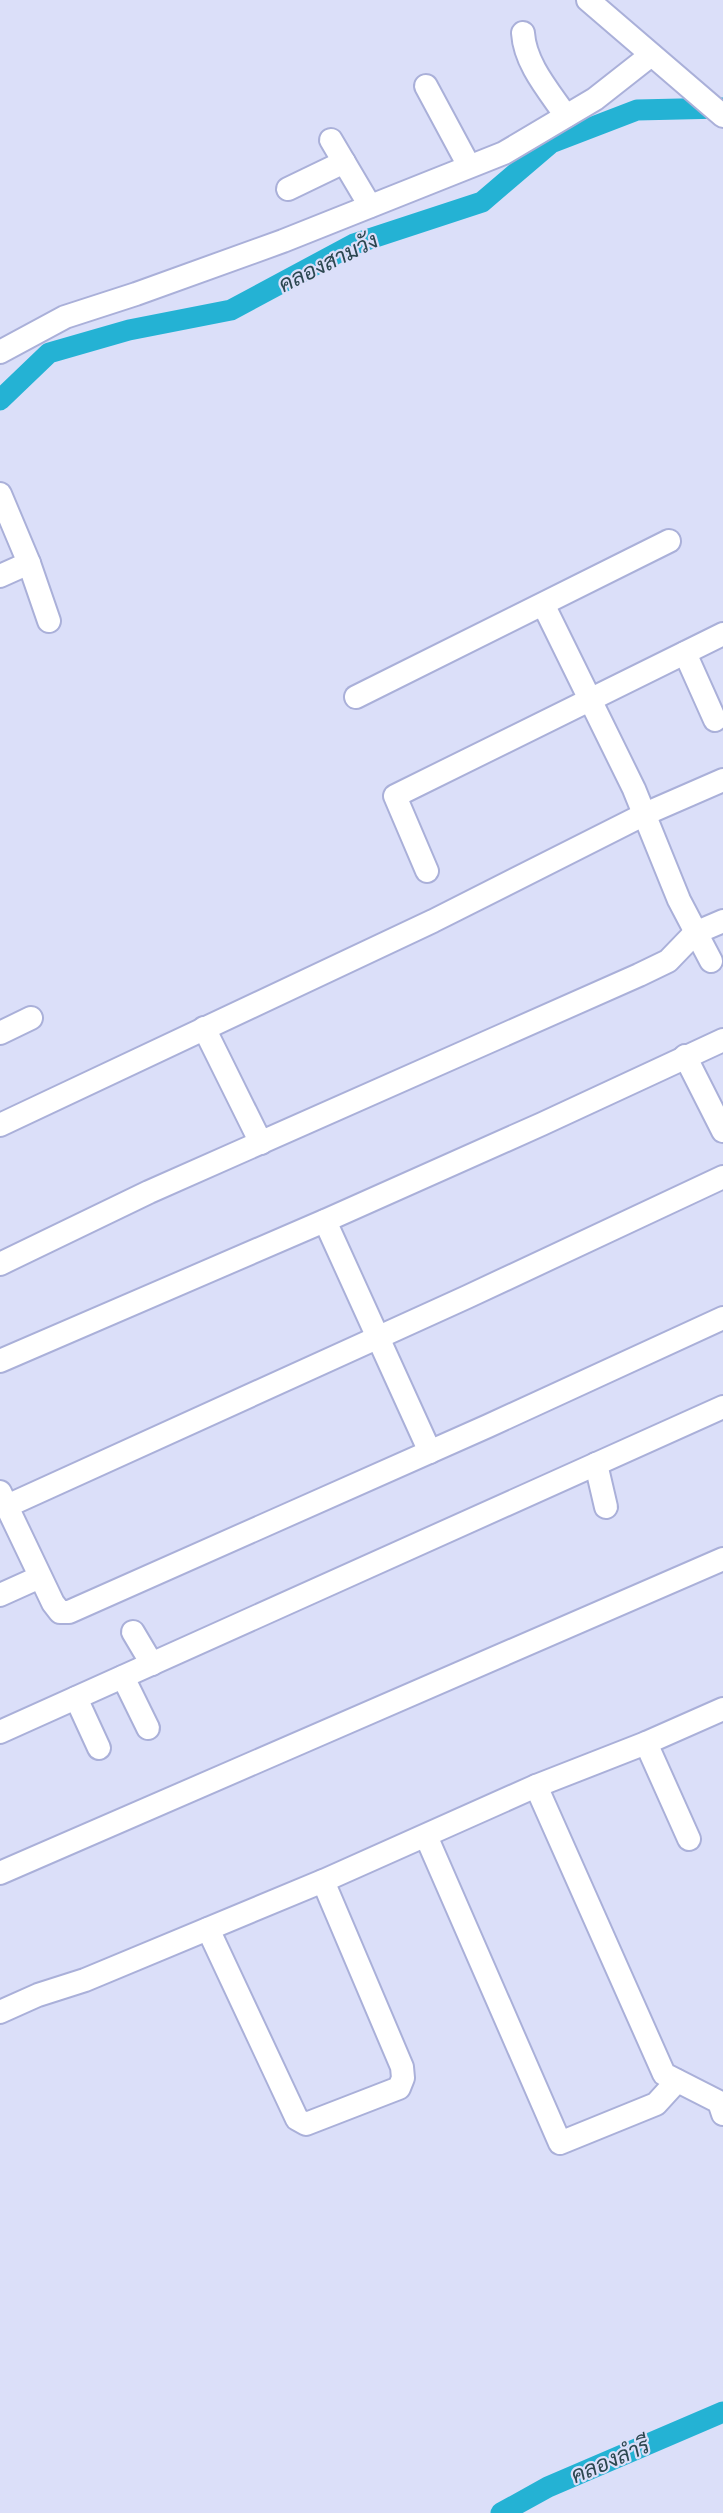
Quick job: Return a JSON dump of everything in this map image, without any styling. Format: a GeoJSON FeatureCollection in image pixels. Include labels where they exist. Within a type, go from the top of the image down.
{"type":"FeatureCollection","features":[{"type":"Feature","properties":{"kind":"street"},"geometry":{"type":"LineString","coordinates":[[588,0],[723,116]]}},
{"type":"Feature","properties":{"kind":"street"},"geometry":{"type":"LineString","coordinates":[[523,33],[524,46],[539,76],[566,116]]}},
{"type":"Feature","properties":{"kind":"street"},"geometry":{"type":"LineString","coordinates":[[0,352],[65,317],[136,294],[504,153],[595,99],[651,55]]}},
{"type":"Feature","properties":{"kind":"street"},"geometry":{"type":"LineString","coordinates":[[426,86],[470,166]]}},
{"type":"Feature","properties":{"kind":"street"},"geometry":{"type":"LineString","coordinates":[[331,140],[370,206]]}},
{"type":"Feature","properties":{"kind":"street"},"geometry":{"type":"LineString","coordinates":[[288,189],[344,162]]}},
{"type":"Feature","properties":{"kind":"street"},"geometry":{"type":"LineString","coordinates":[[0,494],[29,563],[49,621]]}},
{"type":"Feature","properties":{"kind":"street"},"geometry":{"type":"LineString","coordinates":[[356,697],[544,606],[669,541]]}},
{"type":"Feature","properties":{"kind":"street"},"geometry":{"type":"LineString","coordinates":[[0,576],[29,563]]}},
{"type":"Feature","properties":{"kind":"street"},"geometry":{"type":"LineString","coordinates":[[544,606],[634,789],[679,900],[695,933],[717,958]]}},
{"type":"Feature","properties":{"kind":"street"},"geometry":{"type":"LineString","coordinates":[[427,871],[396,796],[723,634]]}},
{"type":"Feature","properties":{"kind":"street"},"geometry":{"type":"LineString","coordinates":[[685,652],[715,720]]}},
{"type":"Feature","properties":{"kind":"street"},"geometry":{"type":"LineString","coordinates":[[0,1125],[433,921],[645,814],[723,780]]}},
{"type":"Feature","properties":{"kind":"street"},"geometry":{"type":"LineString","coordinates":[[668,961],[695,933],[723,921]]}},
{"type":"Feature","properties":{"kind":"street"},"geometry":{"type":"LineString","coordinates":[[0,1264],[149,1192],[479,1048],[668,961],[717,958]]}},
{"type":"Feature","properties":{"kind":"street"},"geometry":{"type":"LineString","coordinates":[[0,1033],[31,1018]]}},
{"type":"Feature","properties":{"kind":"street"},"geometry":{"type":"LineString","coordinates":[[204,1028],[261,1143]]}},
{"type":"Feature","properties":{"kind":"street"},"geometry":{"type":"LineString","coordinates":[[0,1361],[325,1221],[723,1040]]}},
{"type":"Feature","properties":{"kind":"street"},"geometry":{"type":"LineString","coordinates":[[685,1056],[723,1131]]}},
{"type":"Feature","properties":{"kind":"street"},"geometry":{"type":"LineString","coordinates":[[723,1177],[378,1337],[3,1499],[40,1577],[60,1612],[69,1612],[430,1452],[723,1318]]}},
{"type":"Feature","properties":{"kind":"street"},"geometry":{"type":"LineString","coordinates":[[325,1221],[430,1452]]}},
{"type":"Feature","properties":{"kind":"street"},"geometry":{"type":"LineString","coordinates":[[0,1732],[723,1407]]}},
{"type":"Feature","properties":{"kind":"street"},"geometry":{"type":"LineString","coordinates":[[596,1464],[606,1507]]}},
{"type":"Feature","properties":{"kind":"street"},"geometry":{"type":"LineString","coordinates":[[0,1873],[723,1559]]}},
{"type":"Feature","properties":{"kind":"street"},"geometry":{"type":"LineString","coordinates":[[0,1595],[40,1577]]}},
{"type":"Feature","properties":{"kind":"street"},"geometry":{"type":"LineString","coordinates":[[133,1632],[152,1664]]}},
{"type":"Feature","properties":{"kind":"street"},"geometry":{"type":"LineString","coordinates":[[123,1677],[148,1728]]}},
{"type":"Feature","properties":{"kind":"street"},"geometry":{"type":"LineString","coordinates":[[76,1698],[99,1748]]}},
{"type":"Feature","properties":{"kind":"street"},"geometry":{"type":"LineString","coordinates":[[0,2012],[323,1881],[536,1786],[646,1743],[723,1709]]}},
{"type":"Feature","properties":{"kind":"street"},"geometry":{"type":"LineString","coordinates":[[646,1743],[688,1839]]}},
{"type":"Feature","properties":{"kind":"street"},"geometry":{"type":"LineString","coordinates":[[536,1786],[664,2074],[719,2102],[723,2114]]}},
{"type":"Feature","properties":{"kind":"street"},"geometry":{"type":"LineString","coordinates":[[426,1836],[560,2143],[656,2104],[677,2081]]}},
{"type":"Feature","properties":{"kind":"street"},"geometry":{"type":"LineString","coordinates":[[207,1929],[297,2119],[306,2124],[385,2094],[399,2088],[403,2078],[402,2067],[323,1881]]}},
{"type":"Feature","properties":{"kind":"waterway","name":"คลองสามวัง"},"geometry":{"type":"LineString","coordinates":[[0,400],[49,353],[129,330],[231,310],[354,244],[482,202],[551,143],[637,110],[723,108]]}},
{"type":"Feature","properties":{"kind":"waterway","name":"คลองลำรี"},"geometry":{"type":"LineString","coordinates":[[501,2513],[548,2487],[723,2412]]}}]}
